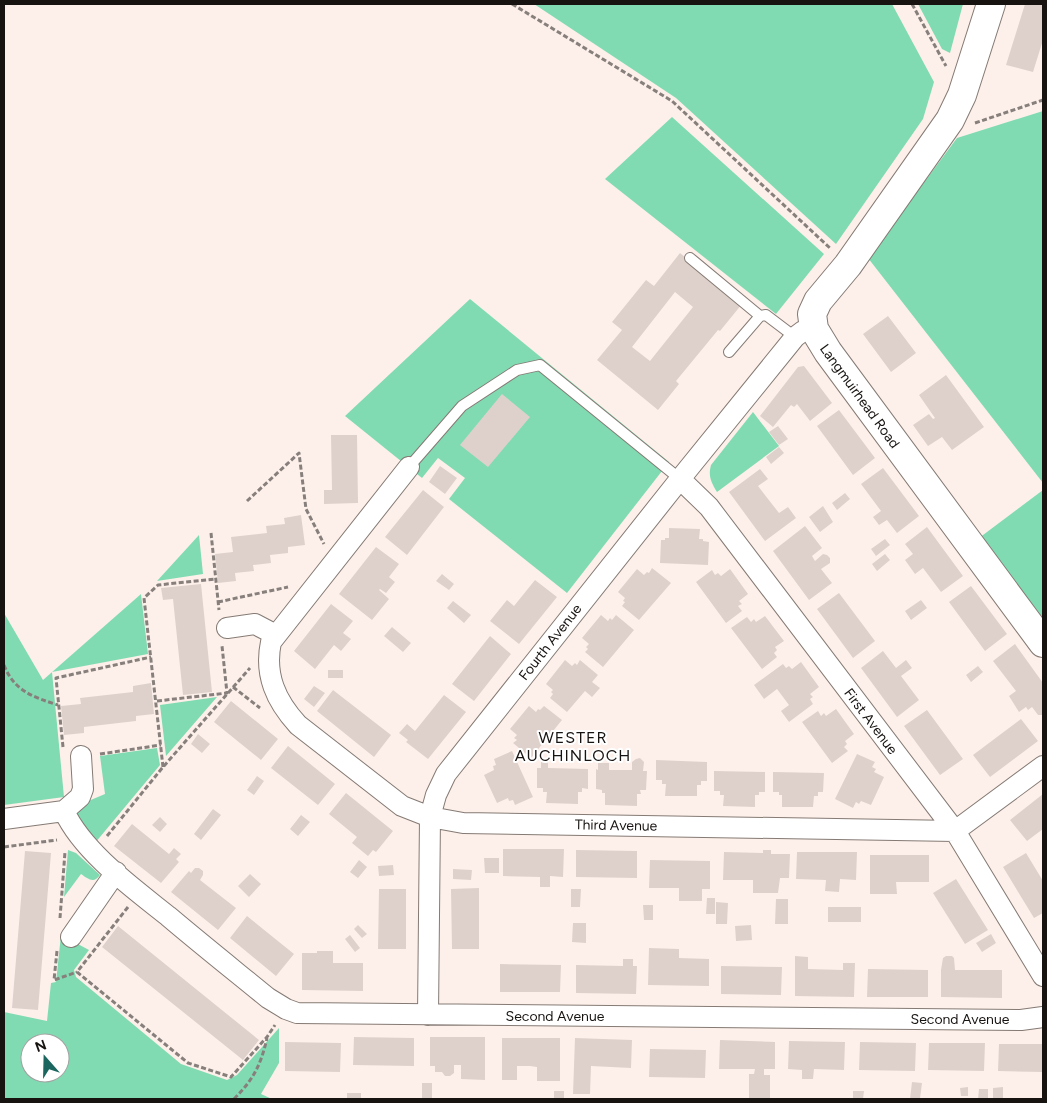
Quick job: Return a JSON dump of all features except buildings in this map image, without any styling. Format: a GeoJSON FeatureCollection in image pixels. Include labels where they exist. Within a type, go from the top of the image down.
{"type":"FeatureCollection","features":[{"type":"Feature","properties":{"kind":"street","name":"Langmuirhead Road"},"geometry":{"type":"LineString","coordinates":[[991,4],[962,95],[950,120],[848,265],[818,302],[805,333],[828,352],[1043,643]]}},
{"type":"Feature","properties":{"kind":"street","name":"Fourth Avenue"},"geometry":{"type":"LineString","coordinates":[[428,1015],[430,817],[436,795],[446,774],[680,479],[805,333]]}},
{"type":"Feature","properties":{"kind":"street"},"geometry":{"type":"LineString","coordinates":[[268,655],[271,642],[276,635],[409,467]]}},
{"type":"Feature","properties":{"kind":"street","name":"First Avenue"},"geometry":{"type":"LineString","coordinates":[[680,479],[709,507],[955,831],[1043,976]]}},
{"type":"Feature","properties":{"kind":"street"},"geometry":{"type":"LineString","coordinates":[[227,628],[255,624],[276,635]]}},
{"type":"Feature","properties":{"kind":"street","name":"Third Avenue"},"geometry":{"type":"LineString","coordinates":[[268,655],[274,692],[283,709],[298,725],[402,806],[430,817],[463,823],[955,831]]}},
{"type":"Feature","properties":{"kind":"street"},"geometry":{"type":"LineString","coordinates":[[4,819],[64,811],[80,797],[83,789],[81,756]]}},
{"type":"Feature","properties":{"kind":"street"},"geometry":{"type":"LineString","coordinates":[[955,831],[1043,766]]}},
{"type":"Feature","properties":{"kind":"street","name":"Second Avenue"},"geometry":{"type":"LineString","coordinates":[[64,811],[75,831],[94,852],[139,893],[268,998],[286,1009],[297,1012],[428,1015],[1011,1020],[1043,1017]]}},
{"type":"Feature","properties":{"kind":"street"},"geometry":{"type":"LineString","coordinates":[[71,937],[116,872]]}},
{"type":"Feature","properties":{"kind":"lane"},"geometry":{"type":"LineString","coordinates":[[690,258],[760,316]]}},
{"type":"Feature","properties":{"kind":"lane"},"geometry":{"type":"LineString","coordinates":[[729,352],[760,316],[766,315],[805,333]]}},
{"type":"Feature","properties":{"kind":"lane"},"geometry":{"type":"LineString","coordinates":[[409,467],[462,406],[517,370],[540,366],[680,479]]}},
{"type":"Feature","properties":{"kind":"path"},"geometry":{"type":"LineString","coordinates":[[512,4],[672,101],[848,265]]}},
{"type":"Feature","properties":{"kind":"path"},"geometry":{"type":"LineString","coordinates":[[912,4],[962,95]]}},
{"type":"Feature","properties":{"kind":"path"},"geometry":{"type":"LineString","coordinates":[[950,120],[971,125],[1043,100]]}},
{"type":"Feature","properties":{"kind":"path"},"geometry":{"type":"LineString","coordinates":[[247,501],[299,453],[306,509],[334,562]]}},
{"type":"Feature","properties":{"kind":"path"},"geometry":{"type":"LineString","coordinates":[[163,767],[144,598],[158,584],[215,579]]}},
{"type":"Feature","properties":{"kind":"path"},"geometry":{"type":"LineString","coordinates":[[218,602],[320,580]]}},
{"type":"Feature","properties":{"kind":"path"},"geometry":{"type":"LineString","coordinates":[[94,852],[163,767],[254,663],[268,655]]}},
{"type":"Feature","properties":{"kind":"path"},"geometry":{"type":"LineString","coordinates":[[151,657],[56,678],[58,706],[64,758],[161,745]]}},
{"type":"Feature","properties":{"kind":"path"},"geometry":{"type":"LineString","coordinates":[[4,665],[9,678],[28,695],[58,706]]}},
{"type":"Feature","properties":{"kind":"path"},"geometry":{"type":"LineString","coordinates":[[4,846],[66,839],[75,831]]}},
{"type":"Feature","properties":{"kind":"path"},"geometry":{"type":"LineString","coordinates":[[139,893],[77,972],[188,1063],[231,1077],[267,1037],[286,1009]]}},
{"type":"Feature","properties":{"kind":"path"},"geometry":{"type":"LineString","coordinates":[[234,1099],[246,1087],[257,1071],[264,1053],[267,1037]]}},
{"type":"Feature","properties":{"kind":"green space"},"geometry":{"type":"Polygon","coordinates":[[[534,4],[892,4],[934,82],[923,119],[836,244],[676,98],[534,4]]]}},
{"type":"Feature","properties":{"kind":"green space"},"geometry":{"type":"Polygon","coordinates":[[[918,4],[963,4],[950,53],[942,49],[918,4]]]}},
{"type":"Feature","properties":{"kind":"green space"},"geometry":{"type":"Polygon","coordinates":[[[1043,111],[1043,483],[868,258],[957,138],[1043,111]]]}},
{"type":"Feature","properties":{"kind":"green space"},"geometry":{"type":"Polygon","coordinates":[[[672,117],[824,254],[776,314],[605,179],[672,117]]]}},
{"type":"Feature","properties":{"kind":"green space"},"geometry":{"type":"Polygon","coordinates":[[[470,299],[669,462],[567,593],[449,499],[465,478],[438,458],[422,478],[345,416],[470,299]]]}},
{"type":"Feature","properties":{"kind":"green space"},"geometry":{"type":"Polygon","coordinates":[[[753,412],[779,446],[717,492],[711,479],[711,465],[753,412]]]}},
{"type":"Feature","properties":{"kind":"green space"},"geometry":{"type":"Polygon","coordinates":[[[1043,490],[1043,622],[979,538],[1043,490]]]}},
{"type":"Feature","properties":{"kind":"green space"},"geometry":{"type":"Polygon","coordinates":[[[199,535],[203,574],[157,581],[199,535]]]}},
{"type":"Feature","properties":{"kind":"green space"},"geometry":{"type":"Polygon","coordinates":[[[141,594],[148,654],[52,672],[141,594]]]}},
{"type":"Feature","properties":{"kind":"green space"},"geometry":{"type":"Polygon","coordinates":[[[4,613],[43,680],[52,672],[64,797],[4,805],[4,613]]]}},
{"type":"Feature","properties":{"kind":"green space"},"geometry":{"type":"Polygon","coordinates":[[[217,697],[166,756],[160,705],[217,697]]]}},
{"type":"Feature","properties":{"kind":"green space"},"geometry":{"type":"Polygon","coordinates":[[[157,748],[160,765],[95,843],[80,824],[76,813],[86,802],[105,794],[100,756],[157,748]]]}},
{"type":"Feature","properties":{"kind":"green space"},"geometry":{"type":"Polygon","coordinates":[[[68,850],[76,853],[100,875],[93,880],[81,874],[64,897],[68,850]]]}},
{"type":"Feature","properties":{"kind":"green space"},"geometry":{"type":"Polygon","coordinates":[[[61,935],[89,950],[74,970],[76,977],[181,1064],[227,1080],[237,1075],[279,1028],[279,1063],[261,1094],[272,1099],[4,1099],[4,1012],[47,1021],[51,983],[56,982],[61,935]]]}},
{"type":"Feature","properties":{"kind":"district","name":"WESTER AUCHINLOCH"},"geometry":{"type":"Point","coordinates":[573,746]}}]}
